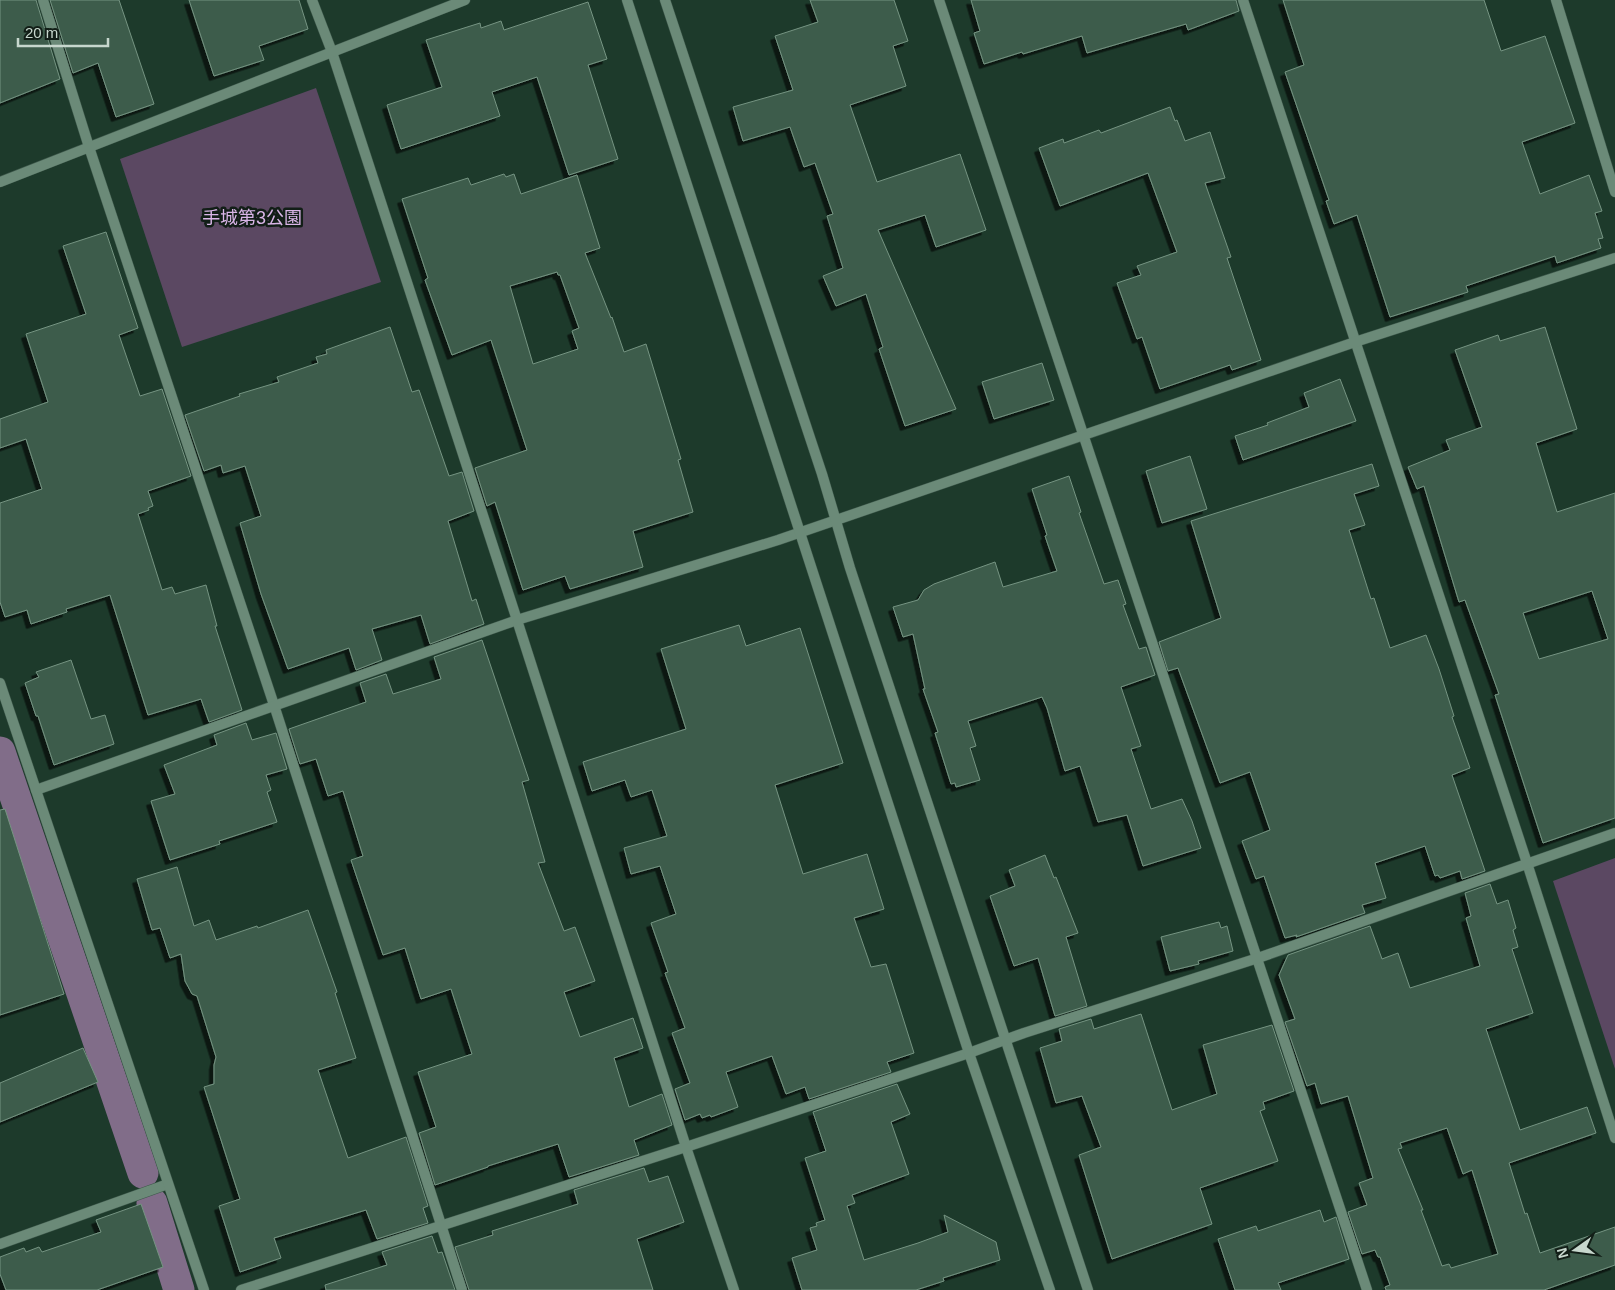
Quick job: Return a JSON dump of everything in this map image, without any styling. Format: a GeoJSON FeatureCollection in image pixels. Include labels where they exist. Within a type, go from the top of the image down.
{"type":"FeatureCollection","features":[{"type":"Feature","properties":{"kind":"street"},"geometry":{"type":"LineString","coordinates":[[43,0],[89,147],[274,705],[462,1290]]}},
{"type":"Feature","properties":{"kind":"street"},"geometry":{"type":"LineString","coordinates":[[312,0],[332,52],[734,1290]]}},
{"type":"Feature","properties":{"kind":"street"},"geometry":{"type":"LineString","coordinates":[[0,182],[465,0]]}},
{"type":"Feature","properties":{"kind":"street"},"geometry":{"type":"LineString","coordinates":[[627,0],[969,1053],[1050,1290]]}},
{"type":"Feature","properties":{"kind":"street"},"geometry":{"type":"LineString","coordinates":[[665,0],[1088,1290]]}},
{"type":"Feature","properties":{"kind":"street"},"geometry":{"type":"LineString","coordinates":[[940,0],[1082,437],[1258,958],[1367,1290]]}},
{"type":"Feature","properties":{"kind":"street"},"geometry":{"type":"LineString","coordinates":[[1243,0],[1527,863],[1615,1138]]}},
{"type":"Feature","properties":{"kind":"street"},"geometry":{"type":"LineString","coordinates":[[1556,0],[1615,192]]}},
{"type":"Feature","properties":{"kind":"street"},"geometry":{"type":"LineString","coordinates":[[36,790],[517,620],[800,533],[836,519],[1082,437],[1355,342],[1615,258]]}},
{"type":"Feature","properties":{"kind":"street"},"geometry":{"type":"LineString","coordinates":[[0,683],[204,1290]]}},
{"type":"Feature","properties":{"kind":"street"},"geometry":{"type":"LineString","coordinates":[[241,1290],[686,1147],[1258,958],[1615,833]]}},
{"type":"Feature","properties":{"kind":"street"},"geometry":{"type":"LineString","coordinates":[[0,1244],[168,1184]]}},
{"type":"Feature","properties":{"kind":"green space","name":"手城第3公園"},"geometry":{"type":"Polygon","coordinates":[[[316,88],[381,282],[182,347],[120,159],[316,88]]]}},
{"type":"Feature","properties":{"kind":"green space"},"geometry":{"type":"Polygon","coordinates":[[[1615,858],[1615,1069],[1553,881],[1615,858]]]}},
{"type":"Feature","properties":{"kind":"building"},"geometry":{"type":"Polygon","coordinates":[[[0,0],[36,0],[60,79],[0,103],[0,0]]]}},
{"type":"Feature","properties":{"kind":"building"},"geometry":{"type":"Polygon","coordinates":[[[50,0],[119,0],[154,104],[116,117],[98,63],[73,73],[50,0]]]}},
{"type":"Feature","properties":{"kind":"building"},"geometry":{"type":"Polygon","coordinates":[[[189,0],[299,0],[308,29],[259,46],[264,60],[214,76],[189,0]]]}},
{"type":"Feature","properties":{"kind":"building"},"geometry":{"type":"Polygon","coordinates":[[[810,0],[894,0],[908,41],[893,46],[906,86],[850,105],[877,182],[960,154],[986,230],[936,247],[925,215],[878,230],[956,409],[905,426],[879,349],[883,347],[866,294],[836,306],[823,276],[843,268],[827,216],[833,214],[815,163],[804,167],[790,127],[743,141],[733,107],[793,90],[775,36],[818,22],[810,0]]]}},
{"type":"Feature","properties":{"kind":"building"},"geometry":{"type":"Polygon","coordinates":[[[971,0],[1236,0],[1239,11],[1188,30],[1186,24],[1087,53],[1082,36],[984,64],[974,33],[980,31],[971,0]]]}},
{"type":"Feature","properties":{"kind":"building"},"geometry":{"type":"Polygon","coordinates":[[[1283,0],[1484,0],[1501,51],[1545,36],[1575,123],[1522,142],[1540,194],[1589,175],[1602,211],[1595,213],[1603,238],[1598,239],[1601,248],[1557,263],[1555,256],[1466,286],[1468,292],[1390,317],[1357,215],[1334,224],[1326,201],[1329,200],[1285,72],[1304,65],[1283,0]]]}},
{"type":"Feature","properties":{"kind":"building"},"geometry":{"type":"Polygon","coordinates":[[[588,2],[607,59],[588,65],[618,159],[569,175],[537,77],[492,92],[500,116],[401,149],[387,105],[442,87],[426,40],[480,23],[481,28],[501,21],[504,30],[588,2]]]}},
{"type":"Feature","properties":{"kind":"building"},"geometry":{"type":"Polygon","coordinates":[[[1170,107],[1185,141],[1210,132],[1225,178],[1205,183],[1231,257],[1227,258],[1261,360],[1232,370],[1230,365],[1160,389],[1142,337],[1137,339],[1117,283],[1141,275],[1137,266],[1177,252],[1148,173],[1060,206],[1039,148],[1063,139],[1064,143],[1099,130],[1101,133],[1170,107]]]}},
{"type":"Feature","properties":{"kind":"building"},"geometry":{"type":"Polygon","coordinates":[[[504,174],[506,177],[514,174],[521,194],[577,175],[600,248],[585,253],[612,317],[624,352],[646,344],[681,459],[678,460],[693,512],[633,531],[643,567],[570,589],[565,576],[523,590],[495,502],[487,506],[475,468],[527,450],[491,340],[452,355],[425,280],[428,278],[402,199],[468,178],[471,185],[504,174]],[[557,272],[510,286],[533,364],[578,349],[572,331],[579,328],[560,275],[557,272]]]}},
{"type":"Feature","properties":{"kind":"building"},"geometry":{"type":"Polygon","coordinates":[[[106,232],[138,328],[119,335],[140,396],[162,389],[191,476],[148,491],[153,506],[148,508],[149,510],[138,514],[162,590],[172,587],[175,594],[206,585],[217,626],[215,626],[242,710],[209,722],[201,699],[148,715],[110,595],[66,609],[67,612],[31,624],[27,610],[5,617],[0,602],[0,503],[42,489],[26,439],[0,448],[0,419],[48,402],[26,334],[86,314],[63,246],[106,232]]]}},
{"type":"Feature","properties":{"kind":"building"},"geometry":{"type":"Polygon","coordinates":[[[390,327],[412,392],[419,390],[449,476],[462,472],[474,511],[448,521],[472,601],[476,599],[484,624],[430,644],[421,615],[372,629],[382,660],[356,670],[349,648],[288,669],[261,594],[240,523],[261,516],[245,466],[223,473],[221,465],[204,471],[185,415],[240,396],[239,394],[279,382],[277,377],[318,363],[316,357],[327,354],[326,350],[390,327]]]}},
{"type":"Feature","properties":{"kind":"building"},"geometry":{"type":"Polygon","coordinates":[[[1545,327],[1577,429],[1536,443],[1557,512],[1615,493],[1615,818],[1543,843],[1495,695],[1499,694],[1465,600],[1459,602],[1424,486],[1417,489],[1408,467],[1450,450],[1446,440],[1482,427],[1455,350],[1498,335],[1500,341],[1545,327]],[[1592,591],[1523,613],[1539,659],[1608,639],[1592,591]]]}},
{"type":"Feature","properties":{"kind":"building"},"geometry":{"type":"Polygon","coordinates":[[[1042,363],[1054,400],[994,419],[982,382],[1042,363]]]}},
{"type":"Feature","properties":{"kind":"building"},"geometry":{"type":"Polygon","coordinates":[[[1340,379],[1356,421],[1243,460],[1235,436],[1268,425],[1267,423],[1309,407],[1304,393],[1340,379]]]}},
{"type":"Feature","properties":{"kind":"building"},"geometry":{"type":"Polygon","coordinates":[[[1190,456],[1207,509],[1162,523],[1146,471],[1190,456]]]}},
{"type":"Feature","properties":{"kind":"building"},"geometry":{"type":"Polygon","coordinates":[[[1372,464],[1379,486],[1354,494],[1365,525],[1349,530],[1371,599],[1374,598],[1390,648],[1426,635],[1439,669],[1454,716],[1452,717],[1470,768],[1452,775],[1485,871],[1462,879],[1460,871],[1440,878],[1438,875],[1435,876],[1425,846],[1375,863],[1386,898],[1362,905],[1365,913],[1296,937],[1297,935],[1285,938],[1264,876],[1256,879],[1242,841],[1270,830],[1250,772],[1220,783],[1178,668],[1168,671],[1159,642],[1221,618],[1191,521],[1372,464]]]}},
{"type":"Feature","properties":{"kind":"building"},"geometry":{"type":"Polygon","coordinates":[[[1069,476],[1081,512],[1079,513],[1104,584],[1118,580],[1126,604],[1123,605],[1139,649],[1146,647],[1155,675],[1121,687],[1141,746],[1131,749],[1151,809],[1182,799],[1201,848],[1143,866],[1127,815],[1098,822],[1080,766],[1065,771],[1047,708],[1042,697],[968,721],[976,746],[970,748],[980,780],[956,787],[955,783],[951,784],[935,733],[938,732],[923,689],[925,689],[913,634],[903,637],[893,607],[918,600],[924,590],[934,584],[995,562],[1003,587],[1057,571],[1032,489],[1069,476]]]}},
{"type":"Feature","properties":{"kind":"building"},"geometry":{"type":"Polygon","coordinates":[[[739,625],[746,646],[800,628],[843,763],[775,785],[803,874],[867,854],[884,909],[854,918],[871,967],[886,964],[914,1053],[887,1062],[891,1072],[809,1099],[805,1087],[786,1094],[772,1056],[726,1072],[738,1107],[711,1117],[710,1115],[702,1118],[700,1114],[685,1120],[675,1089],[690,1083],[672,1033],[685,1028],[665,973],[668,972],[651,923],[676,914],[660,866],[631,874],[624,848],[667,836],[652,790],[631,797],[625,780],[592,791],[583,762],[686,729],[661,649],[739,625]]]}},
{"type":"Feature","properties":{"kind":"building"},"geometry":{"type":"Polygon","coordinates":[[[482,640],[529,780],[522,782],[545,862],[538,863],[564,931],[575,927],[595,981],[564,992],[580,1037],[633,1018],[643,1048],[614,1058],[629,1107],[662,1094],[672,1125],[634,1140],[639,1155],[569,1177],[558,1144],[435,1185],[419,1133],[436,1127],[418,1072],[472,1054],[451,989],[421,999],[405,948],[383,955],[351,860],[363,856],[343,791],[328,796],[316,759],[300,764],[289,729],[366,702],[360,683],[386,674],[393,694],[441,679],[434,657],[482,640]]]}},
{"type":"Feature","properties":{"kind":"building"},"geometry":{"type":"Polygon","coordinates":[[[71,660],[91,719],[105,715],[114,744],[54,765],[25,683],[39,677],[36,672],[71,660]]]}},
{"type":"Feature","properties":{"kind":"building"},"geometry":{"type":"Polygon","coordinates":[[[246,723],[252,740],[276,733],[287,769],[266,775],[271,790],[267,792],[277,822],[219,841],[220,844],[170,860],[151,801],[175,794],[164,765],[217,745],[214,735],[246,723]]]}},
{"type":"Feature","properties":{"kind":"building"},"geometry":{"type":"Polygon","coordinates":[[[5,809],[64,994],[0,1015],[0,810],[5,809]]]}},
{"type":"Feature","properties":{"kind":"building"},"geometry":{"type":"Polygon","coordinates":[[[1045,855],[1054,878],[1056,877],[1078,933],[1066,937],[1087,1006],[1055,1016],[1038,958],[1014,966],[990,896],[1015,886],[1009,870],[1045,855]]]}},
{"type":"Feature","properties":{"kind":"building"},"geometry":{"type":"Polygon","coordinates":[[[177,867],[194,926],[209,920],[216,940],[257,926],[258,928],[308,910],[337,992],[335,993],[356,1058],[318,1070],[348,1158],[406,1137],[428,1206],[423,1208],[428,1223],[377,1239],[366,1210],[274,1238],[281,1258],[240,1272],[219,1206],[240,1199],[204,1087],[214,1084],[216,1057],[197,996],[192,994],[185,981],[181,954],[170,958],[160,928],[152,930],[137,879],[177,867]]]}},
{"type":"Feature","properties":{"kind":"building"},"geometry":{"type":"Polygon","coordinates":[[[1490,884],[1497,904],[1508,900],[1516,928],[1513,930],[1518,947],[1512,949],[1533,1013],[1486,1029],[1520,1130],[1587,1107],[1596,1133],[1509,1163],[1540,1253],[1615,1227],[1615,1265],[1544,1290],[1386,1290],[1385,1287],[1390,1285],[1380,1257],[1378,1257],[1375,1250],[1362,1254],[1348,1212],[1367,1205],[1359,1183],[1373,1178],[1348,1096],[1321,1104],[1315,1083],[1307,1086],[1285,1022],[1295,1019],[1279,975],[1288,955],[1370,926],[1382,959],[1398,953],[1410,988],[1480,966],[1466,918],[1471,916],[1465,893],[1490,884]],[[1447,1128],[1400,1143],[1402,1148],[1398,1149],[1423,1210],[1421,1210],[1442,1266],[1449,1264],[1451,1268],[1498,1254],[1472,1170],[1463,1174],[1447,1128]]]}},
{"type":"Feature","properties":{"kind":"building"},"geometry":{"type":"Polygon","coordinates":[[[1219,922],[1221,928],[1227,926],[1233,951],[1198,961],[1199,964],[1170,971],[1161,937],[1219,922]]]}},
{"type":"Feature","properties":{"kind":"building"},"geometry":{"type":"Polygon","coordinates":[[[1141,1014],[1172,1110],[1217,1094],[1203,1045],[1272,1025],[1294,1091],[1263,1102],[1265,1109],[1260,1111],[1278,1161],[1200,1188],[1212,1224],[1112,1259],[1079,1155],[1101,1147],[1082,1096],[1056,1103],[1040,1048],[1062,1041],[1059,1029],[1091,1019],[1094,1029],[1141,1014]]]}},
{"type":"Feature","properties":{"kind":"building"},"geometry":{"type":"Polygon","coordinates":[[[83,1048],[98,1082],[0,1122],[0,1083],[83,1048]]]}},
{"type":"Feature","properties":{"kind":"building"},"geometry":{"type":"Polygon","coordinates":[[[897,1084],[910,1114],[891,1122],[909,1174],[852,1195],[855,1203],[847,1206],[864,1260],[948,1232],[944,1215],[996,1242],[1000,1260],[943,1278],[944,1281],[916,1290],[802,1290],[792,1258],[817,1250],[810,1228],[817,1226],[816,1223],[825,1220],[805,1158],[826,1151],[813,1112],[897,1084]]]}},
{"type":"Feature","properties":{"kind":"building"},"geometry":{"type":"Polygon","coordinates":[[[644,1168],[649,1182],[668,1176],[684,1222],[637,1239],[653,1290],[469,1290],[455,1247],[493,1235],[492,1231],[578,1204],[574,1190],[644,1168]]]}},
{"type":"Feature","properties":{"kind":"building"},"geometry":{"type":"Polygon","coordinates":[[[141,1204],[163,1267],[97,1290],[6,1290],[0,1274],[0,1257],[24,1248],[26,1252],[39,1247],[42,1252],[101,1232],[96,1220],[141,1204]]]}},
{"type":"Feature","properties":{"kind":"building"},"geometry":{"type":"Polygon","coordinates":[[[1320,1210],[1324,1222],[1336,1217],[1349,1259],[1278,1283],[1281,1290],[1235,1290],[1218,1239],[1256,1226],[1258,1231],[1320,1210]]]}},
{"type":"Feature","properties":{"kind":"building"},"geometry":{"type":"Polygon","coordinates":[[[432,1236],[438,1253],[442,1252],[455,1290],[326,1290],[325,1285],[387,1265],[382,1252],[432,1236]]]}},
{"type":"Feature","properties":{"kind":"waterway"},"geometry":{"type":"LineString","coordinates":[[0,752],[143,1173]]}},
{"type":"Feature","properties":{"kind":"waterway"},"geometry":{"type":"LineString","coordinates":[[152,1203],[179,1290]]}}]}
